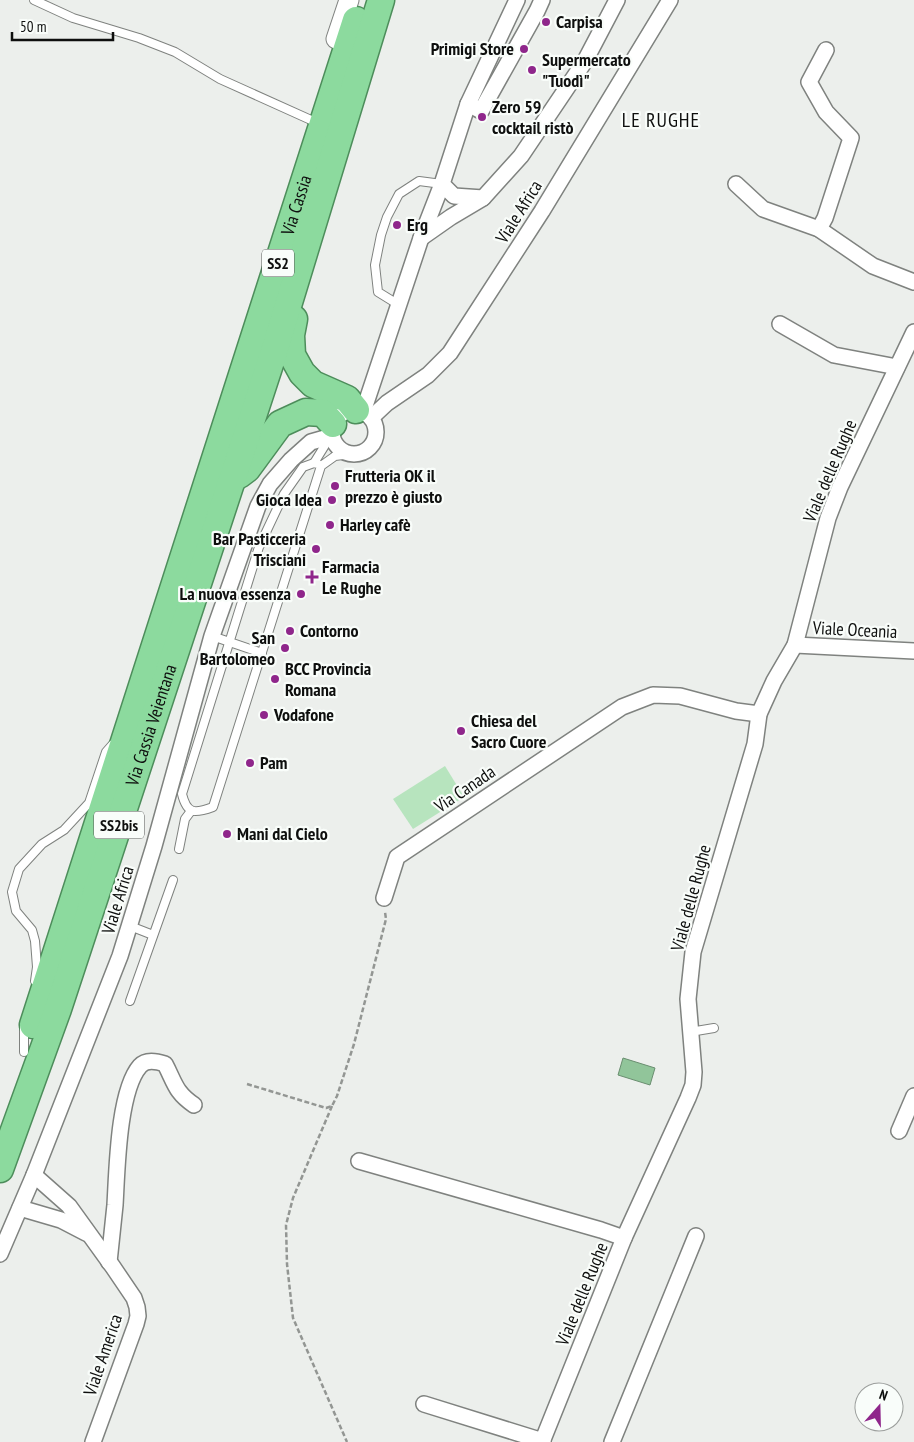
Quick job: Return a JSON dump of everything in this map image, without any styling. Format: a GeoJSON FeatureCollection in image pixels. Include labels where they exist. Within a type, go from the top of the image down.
{"type":"FeatureCollection","features":[{"type":"Feature","properties":{"kind":"highway","name":"Via Cassia"},"geometry":{"type":"LineString","coordinates":[[194,526],[362,0]]}},
{"type":"Feature","properties":{"kind":"highway","name":"Via Cassia"},"geometry":{"type":"LineString","coordinates":[[232,480],[273,355],[381,0]]}},
{"type":"Feature","properties":{"kind":"highway"},"geometry":{"type":"LineString","coordinates":[[252,346],[250,308],[310,120]]}},
{"type":"Feature","properties":{"kind":"highway"},"geometry":{"type":"LineString","coordinates":[[296,276],[297,301],[291,335],[292,355],[302,373],[313,384],[347,399],[364,413]]}},
{"type":"Feature","properties":{"kind":"highway"},"geometry":{"type":"LineString","coordinates":[[232,480],[246,469],[280,424],[306,412],[323,413],[333,434]]}},
{"type":"Feature","properties":{"kind":"highway","name":"Via Cassia Veientana"},"geometry":{"type":"LineString","coordinates":[[0,1169],[58,1009],[232,480]]}},
{"type":"Feature","properties":{"kind":"highway","name":"Via Cassia Veientana"},"geometry":{"type":"LineString","coordinates":[[0,1120],[41,1002],[194,526]]}},
{"type":"Feature","properties":{"kind":"street"},"geometry":{"type":"LineString","coordinates":[[310,120],[349,0]]}},
{"type":"Feature","properties":{"kind":"street"},"geometry":{"type":"LineString","coordinates":[[333,434],[341,450],[352,454],[367,449],[375,438],[374,424],[364,413],[399,305],[468,104],[517,0]]}},
{"type":"Feature","properties":{"kind":"street"},"geometry":{"type":"LineString","coordinates":[[468,104],[481,111],[542,0]]}},
{"type":"Feature","properties":{"kind":"street","name":"Viale Africa"},"geometry":{"type":"LineString","coordinates":[[421,238],[483,198],[521,156],[585,60],[617,0]]}},
{"type":"Feature","properties":{"kind":"street","name":"Viale Africa"},"geometry":{"type":"LineString","coordinates":[[0,1254],[34,1175],[120,956],[156,840],[212,636],[258,506],[270,484],[290,460],[311,442],[333,434],[336,419],[344,412],[364,413],[387,404],[428,375],[450,353],[542,211],[670,0]]}},
{"type":"Feature","properties":{"kind":"street"},"geometry":{"type":"LineString","coordinates":[[819,229],[825,218],[852,138],[826,112],[809,82],[826,50]]}},
{"type":"Feature","properties":{"kind":"street"},"geometry":{"type":"LineString","coordinates":[[442,184],[454,196],[483,198]]}},
{"type":"Feature","properties":{"kind":"street"},"geometry":{"type":"LineString","coordinates":[[736,184],[763,209],[819,229],[873,266],[914,282]]}},
{"type":"Feature","properties":{"kind":"street"},"geometry":{"type":"LineString","coordinates":[[780,324],[834,355],[897,367]]}},
{"type":"Feature","properties":{"kind":"street","name":"Viale delle Rughe"},"geometry":{"type":"LineString","coordinates":[[543,1442],[624,1238],[688,1098],[694,1072],[688,999],[693,952],[755,744],[759,714],[774,681],[795,646],[828,518],[840,487],[914,332]]}},
{"type":"Feature","properties":{"kind":"street","name":"Viale Oceania"},"geometry":{"type":"LineString","coordinates":[[795,646],[914,651]]}},
{"type":"Feature","properties":{"kind":"street","name":"Via Canada"},"geometry":{"type":"LineString","coordinates":[[384,898],[397,857],[622,706],[653,695],[680,696],[736,711],[759,714]]}},
{"type":"Feature","properties":{"kind":"street"},"geometry":{"type":"LineString","coordinates":[[109,1262],[118,1150],[124,1108],[132,1079],[140,1065],[148,1061],[164,1064],[176,1088],[184,1098],[194,1105]]}},
{"type":"Feature","properties":{"kind":"street"},"geometry":{"type":"LineString","coordinates":[[899,1132],[914,1096]]}},
{"type":"Feature","properties":{"kind":"street"},"geometry":{"type":"LineString","coordinates":[[359,1161],[624,1238]]}},
{"type":"Feature","properties":{"kind":"street","name":"Viale America"},"geometry":{"type":"LineString","coordinates":[[34,1175],[69,1206],[134,1298],[137,1307],[138,1316],[136,1324],[93,1442]]}},
{"type":"Feature","properties":{"kind":"street","name":"Viale America"},"geometry":{"type":"LineString","coordinates":[[20,1208],[61,1220],[88,1234]]}},
{"type":"Feature","properties":{"kind":"street"},"geometry":{"type":"LineString","coordinates":[[612,1442],[696,1236]]}},
{"type":"Feature","properties":{"kind":"street"},"geometry":{"type":"LineString","coordinates":[[424,1404],[543,1442]]}},
{"type":"Feature","properties":{"kind":"lane"},"geometry":{"type":"LineString","coordinates":[[34,0],[74,18],[139,38],[175,52],[220,79],[310,120]]}},
{"type":"Feature","properties":{"kind":"lane"},"geometry":{"type":"LineString","coordinates":[[399,305],[378,292],[375,266],[387,217],[399,194],[419,182],[442,184]]}},
{"type":"Feature","properties":{"kind":"lane"},"geometry":{"type":"LineString","coordinates":[[333,434],[327,442],[317,465],[262,652],[213,807],[200,812],[191,811],[185,805],[182,794],[259,547],[284,494],[303,466],[317,465],[335,456],[352,454]]}},
{"type":"Feature","properties":{"kind":"lane"},"geometry":{"type":"LineString","coordinates":[[212,636],[262,652]]}},
{"type":"Feature","properties":{"kind":"lane"},"geometry":{"type":"LineString","coordinates":[[32,993],[37,967],[35,941],[32,930],[16,911],[12,892],[19,868],[42,844],[64,830],[89,803],[106,752],[131,720]]}},
{"type":"Feature","properties":{"kind":"lane"},"geometry":{"type":"LineString","coordinates":[[180,849],[185,819],[191,811]]}},
{"type":"Feature","properties":{"kind":"lane"},"geometry":{"type":"LineString","coordinates":[[130,1001],[174,880]]}},
{"type":"Feature","properties":{"kind":"lane"},"geometry":{"type":"LineString","coordinates":[[130,926],[153,935]]}},
{"type":"Feature","properties":{"kind":"lane"},"geometry":{"type":"LineString","coordinates":[[24,1020],[24,1052]]}},
{"type":"Feature","properties":{"kind":"lane"},"geometry":{"type":"LineString","coordinates":[[690,1032],[714,1028]]}},
{"type":"Feature","properties":{"kind":"path"},"geometry":{"type":"LineString","coordinates":[[347,1442],[293,1318],[287,1264],[286,1225],[293,1198],[337,1096],[354,1044],[386,919],[384,898]]}},
{"type":"Feature","properties":{"kind":"path"},"geometry":{"type":"LineString","coordinates":[[246,1084],[326,1108],[332,1106]]}},
{"type":"Feature","properties":{"kind":"shaded area"},"geometry":{"type":"Polygon","coordinates":[[[445,766],[464,797],[413,829],[393,799],[445,766]]]}},
{"type":"Feature","properties":{"kind":"shaded area"},"geometry":{"type":"Polygon","coordinates":[[[623,1058],[655,1068],[650,1085],[618,1075],[623,1058]]]}},
{"type":"Feature","properties":{"kind":"place","name":"Carpisa"},"geometry":{"type":"Point","coordinates":[546,22]}},
{"type":"Feature","properties":{"kind":"place","name":"Primigi Store"},"geometry":{"type":"Point","coordinates":[524,49]}},
{"type":"Feature","properties":{"kind":"place","name":"Supermercato \"Tuodì\""},"geometry":{"type":"Point","coordinates":[532,70]}},
{"type":"Feature","properties":{"kind":"place","name":"Zero 59 cocktail ristò"},"geometry":{"type":"Point","coordinates":[482,117]}},
{"type":"Feature","properties":{"kind":"place","name":"Erg"},"geometry":{"type":"Point","coordinates":[397,225]}},
{"type":"Feature","properties":{"kind":"place","name":"Frutteria OK il prezzo è giusto"},"geometry":{"type":"Point","coordinates":[335,486]}},
{"type":"Feature","properties":{"kind":"place","name":"Gioca Idea"},"geometry":{"type":"Point","coordinates":[332,500]}},
{"type":"Feature","properties":{"kind":"place","name":"Harley cafè"},"geometry":{"type":"Point","coordinates":[330,525]}},
{"type":"Feature","properties":{"kind":"place","name":"Bar Pasticceria Trisciani"},"geometry":{"type":"Point","coordinates":[316,549]}},
{"type":"Feature","properties":{"kind":"place","name":"Farmacia Le Rughe"},"geometry":{"type":"Point","coordinates":[312,577]}},
{"type":"Feature","properties":{"kind":"place","name":"La nuova essenza"},"geometry":{"type":"Point","coordinates":[301,594]}},
{"type":"Feature","properties":{"kind":"place","name":"Contorno"},"geometry":{"type":"Point","coordinates":[290,631]}},
{"type":"Feature","properties":{"kind":"place","name":"San Bartolomeo"},"geometry":{"type":"Point","coordinates":[285,648]}},
{"type":"Feature","properties":{"kind":"place","name":"BCC Provincia Romana"},"geometry":{"type":"Point","coordinates":[275,679]}},
{"type":"Feature","properties":{"kind":"place","name":"Vodafone"},"geometry":{"type":"Point","coordinates":[264,715]}},
{"type":"Feature","properties":{"kind":"place","name":"Chiesa del Sacro Cuore"},"geometry":{"type":"Point","coordinates":[461,731]}},
{"type":"Feature","properties":{"kind":"place","name":"Pam"},"geometry":{"type":"Point","coordinates":[250,763]}},
{"type":"Feature","properties":{"kind":"place","name":"Mani dal Cielo"},"geometry":{"type":"Point","coordinates":[227,834]}},
{"type":"Feature","properties":{"kind":"district","name":"LE RUGHE"},"geometry":{"type":"Point","coordinates":[661,120]}}]}
